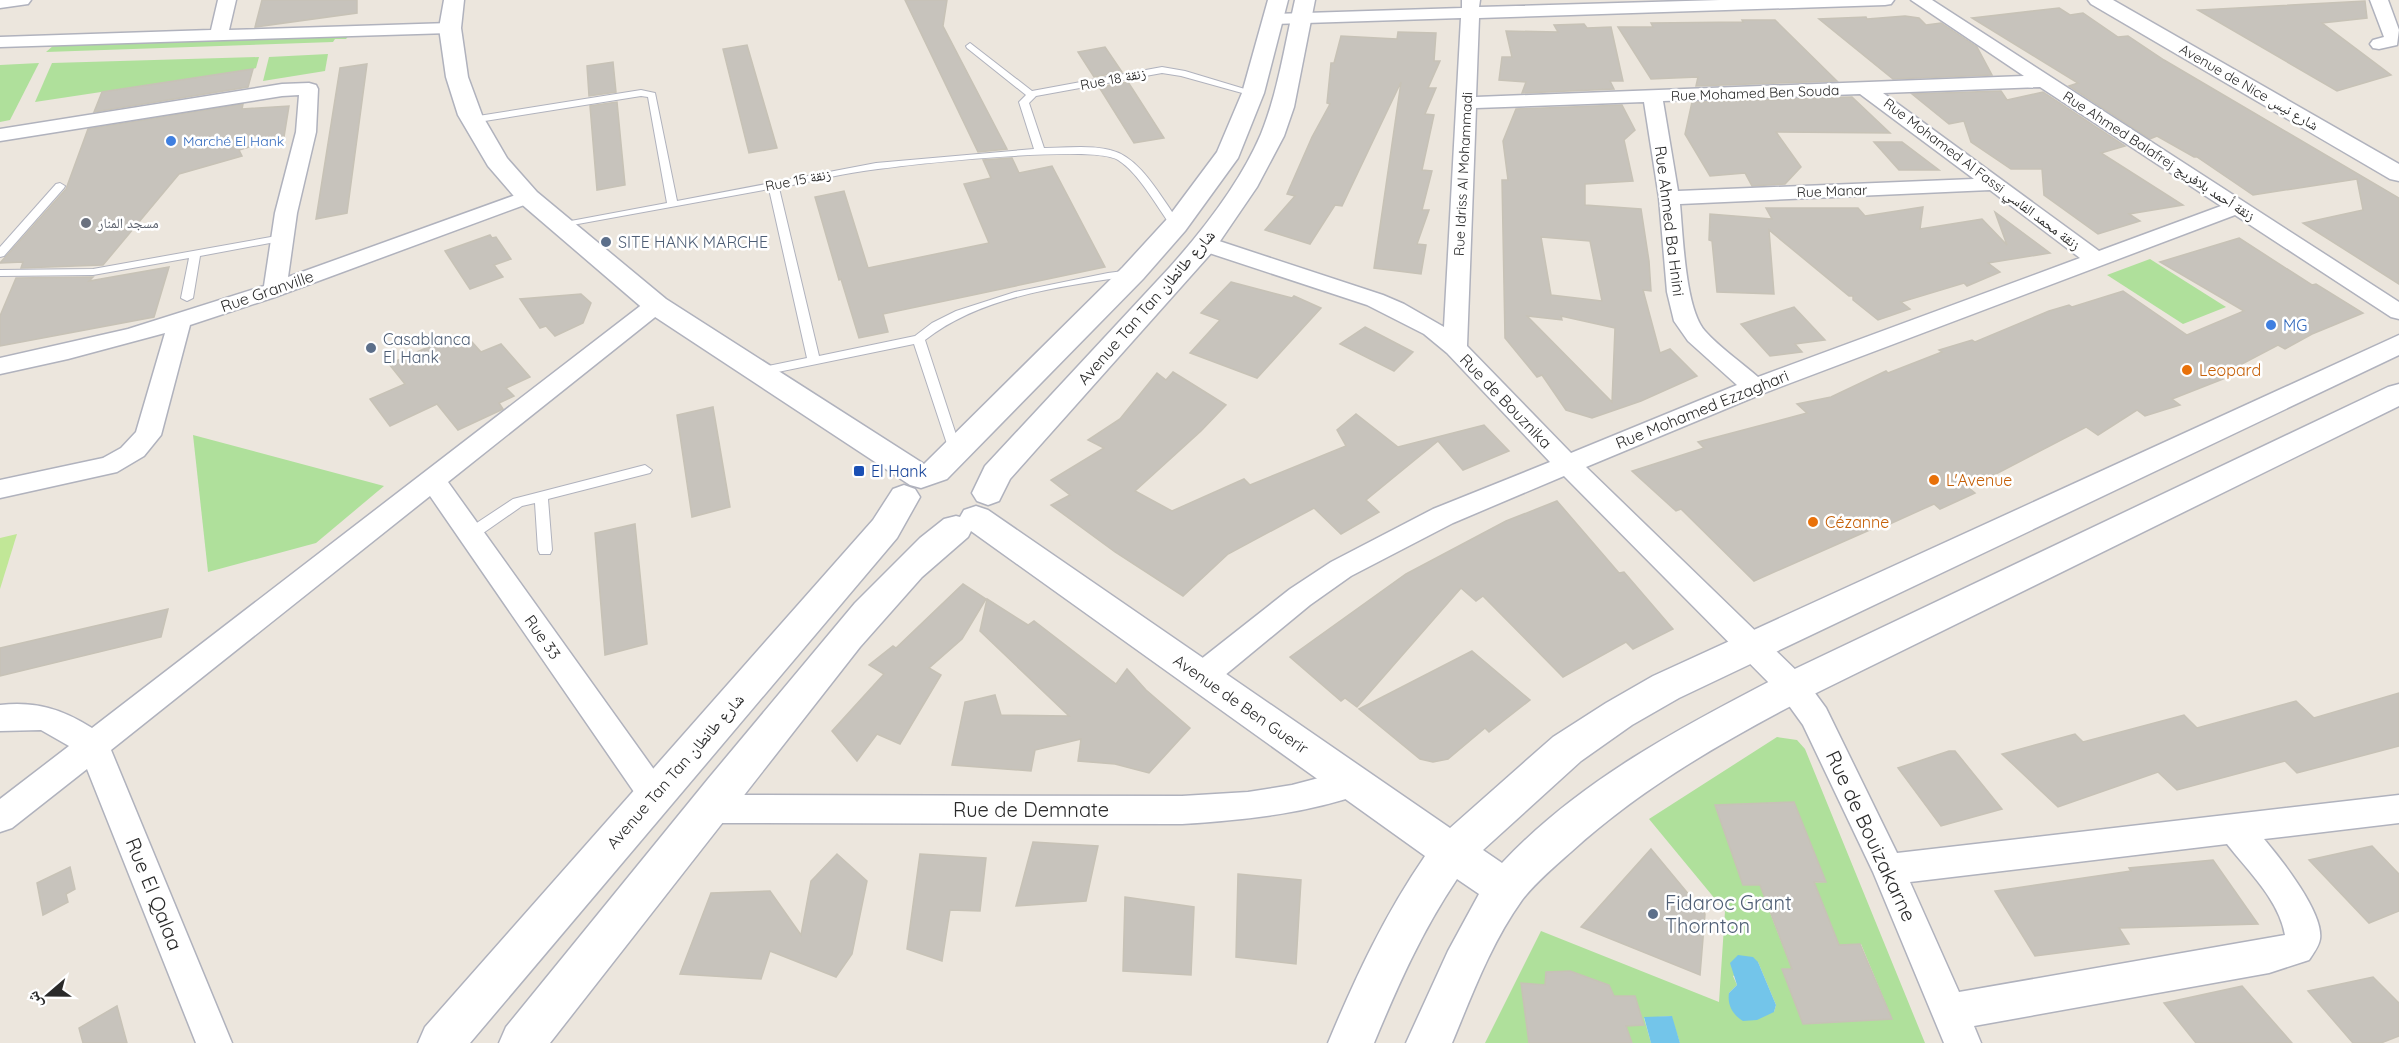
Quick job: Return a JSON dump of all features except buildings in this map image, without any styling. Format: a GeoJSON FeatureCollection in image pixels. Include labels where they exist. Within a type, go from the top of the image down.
{"type":"FeatureCollection","features":[{"type":"Feature","properties":{"kind":"main road"},"geometry":{"type":"LineString","coordinates":[[454,0],[450,28],[457,77],[472,120],[497,161],[528,197],[656,305],[758,372],[929,474],[903,507],[907,517],[916,524],[928,529],[973,513]]}},
{"type":"Feature","properties":{"kind":"main road","name":"Avenue de Nice شارع نيس"},"geometry":{"type":"LineString","coordinates":[[2098,0],[2399,174]]}},
{"type":"Feature","properties":{"kind":"main road","name":"Avenue de Nice شارع نيس"},"geometry":{"type":"LineString","coordinates":[[2130,0],[2399,151]]}},
{"type":"Feature","properties":{"kind":"main road","name":"Avenue Tan Tan شارع طانطان"},"geometry":{"type":"LineString","coordinates":[[522,1043],[706,809],[888,593],[915,563],[973,513],[996,474],[1204,244],[1244,187],[1272,136],[1292,71],[1303,8]]}},
{"type":"Feature","properties":{"kind":"main road","name":"Avenue Tan Tan شارع طانطان"},"geometry":{"type":"LineString","coordinates":[[441,1043],[885,529],[929,474],[1133,273],[1176,225],[1229,153],[1253,93],[1276,9]]}},
{"type":"Feature","properties":{"kind":"main road"},"geometry":{"type":"LineString","coordinates":[[1351,1043],[1390,954],[1410,916],[1452,852],[1567,749],[1619,714],[1666,687],[1940,561],[2098,483],[2399,344]]}},
{"type":"Feature","properties":{"kind":"main road"},"geometry":{"type":"LineString","coordinates":[[1430,1043],[1462,966],[1505,889],[1583,814],[1612,793],[1702,734],[1793,687],[2399,394]]}},
{"type":"Feature","properties":{"kind":"main road","name":"Avenue de Ben Guerir"},"geometry":{"type":"LineString","coordinates":[[929,474],[964,471],[976,476],[984,483],[973,513],[1505,889]]}},
{"type":"Feature","properties":{"kind":"street"},"geometry":{"type":"LineString","coordinates":[[0,3],[22,0]]}},
{"type":"Feature","properties":{"kind":"street"},"geometry":{"type":"LineString","coordinates":[[219,35],[227,0]]}},
{"type":"Feature","properties":{"kind":"street"},"geometry":{"type":"LineString","coordinates":[[1276,9],[1885,0]]}},
{"type":"Feature","properties":{"kind":"street","name":"Rue Ahmed Balafrej زنقة أحمد بلافريج"},"geometry":{"type":"LineString","coordinates":[[1920,0],[2399,312]]}},
{"type":"Feature","properties":{"kind":"street"},"geometry":{"type":"LineString","coordinates":[[2379,0],[2393,38],[2391,41],[2379,44]]}},
{"type":"Feature","properties":{"kind":"street","name":"Rue Idriss Al Mohammadi"},"geometry":{"type":"LineString","coordinates":[[1455,348],[1471,6]]}},
{"type":"Feature","properties":{"kind":"street"},"geometry":{"type":"LineString","coordinates":[[0,42],[450,28]]}},
{"type":"Feature","properties":{"kind":"street","name":"Rue Mohamed Ben Souda"},"geometry":{"type":"LineString","coordinates":[[1466,103],[2044,81]]}},
{"type":"Feature","properties":{"kind":"street","name":"Rue Mohamed Al Fassi زنقة محمد الفاسي"},"geometry":{"type":"LineString","coordinates":[[1866,88],[2097,260]]}},
{"type":"Feature","properties":{"kind":"street"},"geometry":{"type":"LineString","coordinates":[[0,135],[282,90],[309,89],[306,132],[286,213],[275,288]]}},
{"type":"Feature","properties":{"kind":"street","name":"Rue Ahmed Ba Hnini"},"geometry":{"type":"LineString","coordinates":[[1653,97],[1669,198],[1678,292],[1686,321],[1696,336],[1755,387]]}},
{"type":"Feature","properties":{"kind":"street","name":"Rue Manar"},"geometry":{"type":"LineString","coordinates":[[1669,198],[1995,184]]}},
{"type":"Feature","properties":{"kind":"street","name":"Rue Granville"},"geometry":{"type":"LineString","coordinates":[[0,366],[50,356],[184,310],[275,288],[528,197]]}},
{"type":"Feature","properties":{"kind":"street","name":"Rue Mohamed Ezzaghari"},"geometry":{"type":"LineString","coordinates":[[1202,676],[1300,597],[1341,569],[1443,516],[1755,387],[2237,207]]}},
{"type":"Feature","properties":{"kind":"street","name":"Rue de Bouznika"},"geometry":{"type":"LineString","coordinates":[[1204,244],[1375,300],[1432,329],[1455,348],[1567,464],[1753,646]]}},
{"type":"Feature","properties":{"kind":"street"},"geometry":{"type":"LineString","coordinates":[[0,818],[656,305]]}},
{"type":"Feature","properties":{"kind":"street"},"geometry":{"type":"LineString","coordinates":[[0,489],[108,466],[120,462],[138,448],[148,435],[184,310]]}},
{"type":"Feature","properties":{"kind":"street","name":"Rue 33"},"geometry":{"type":"LineString","coordinates":[[433,480],[654,795]]}},
{"type":"Feature","properties":{"kind":"street","name":"Rue de Bouizakarne"},"geometry":{"type":"LineString","coordinates":[[1753,646],[1793,687],[1815,717],[1888,869],[1956,1027]]}},
{"type":"Feature","properties":{"kind":"street"},"geometry":{"type":"LineString","coordinates":[[0,718],[33,716],[47,719],[72,729],[93,745]]}},
{"type":"Feature","properties":{"kind":"street","name":"Rue El Qalaa"},"geometry":{"type":"LineString","coordinates":[[93,745],[214,1043]]}},
{"type":"Feature","properties":{"kind":"street","name":"Rue de Demnate"},"geometry":{"type":"LineString","coordinates":[[706,809],[1182,810],[1248,807],[1292,799],[1353,783]]}},
{"type":"Feature","properties":{"kind":"street"},"geometry":{"type":"LineString","coordinates":[[1888,869],[2399,809]]}},
{"type":"Feature","properties":{"kind":"street"},"geometry":{"type":"LineString","coordinates":[[1956,1027],[2297,948],[2303,939],[2300,921],[2284,892],[2234,828]]}},
{"type":"Feature","properties":{"kind":"lane"},"geometry":{"type":"LineString","coordinates":[[970,46],[1031,95],[1024,102],[1040,151]]}},
{"type":"Feature","properties":{"kind":"lane","name":"Rue 18 زنقة"},"geometry":{"type":"LineString","coordinates":[[1031,95],[1162,70],[1182,73],[1253,93]]}},
{"type":"Feature","properties":{"kind":"lane"},"geometry":{"type":"LineString","coordinates":[[472,120],[641,93],[652,95],[672,204]]}},
{"type":"Feature","properties":{"kind":"lane","name":"Rue 15 زنقة"},"geometry":{"type":"LineString","coordinates":[[560,226],[876,166],[1040,151],[1107,152],[1121,157],[1137,171],[1176,225]]}},
{"type":"Feature","properties":{"kind":"lane"},"geometry":{"type":"LineString","coordinates":[[773,185],[814,360]]}},
{"type":"Feature","properties":{"kind":"lane"},"geometry":{"type":"LineString","coordinates":[[0,254],[60,186]]}},
{"type":"Feature","properties":{"kind":"lane"},"geometry":{"type":"LineString","coordinates":[[0,273],[93,272],[282,238]]}},
{"type":"Feature","properties":{"kind":"lane"},"geometry":{"type":"LineString","coordinates":[[184,310],[195,254]]}},
{"type":"Feature","properties":{"kind":"lane"},"geometry":{"type":"LineString","coordinates":[[929,474],[920,347],[920,339],[927,330],[942,321],[1017,295],[1133,273]]}},
{"type":"Feature","properties":{"kind":"lane"},"geometry":{"type":"LineString","coordinates":[[758,372],[920,339]]}},
{"type":"Feature","properties":{"kind":"lane"},"geometry":{"type":"LineString","coordinates":[[471,534],[511,505],[645,470]]}},
{"type":"Feature","properties":{"kind":"lane"},"geometry":{"type":"LineString","coordinates":[[541,496],[545,550]]}},
{"type":"Feature","properties":{"kind":"green space"},"geometry":{"type":"Polygon","coordinates":[[[350,34],[346,39],[335,39],[333,42],[46,52],[54,45],[350,34]]]}},
{"type":"Feature","properties":{"kind":"green space"},"geometry":{"type":"Polygon","coordinates":[[[328,54],[325,71],[263,81],[269,57],[328,54]]]}},
{"type":"Feature","properties":{"kind":"green space"},"geometry":{"type":"Polygon","coordinates":[[[259,57],[256,68],[253,69],[35,102],[52,63],[259,57]]]}},
{"type":"Feature","properties":{"kind":"green space"},"geometry":{"type":"Polygon","coordinates":[[[39,63],[10,120],[0,122],[0,65],[39,63]]]}},
{"type":"Feature","properties":{"kind":"green space"},"geometry":{"type":"Polygon","coordinates":[[[2150,259],[2226,307],[2183,324],[2107,275],[2150,259]]]}},
{"type":"Feature","properties":{"kind":"green space"},"geometry":{"type":"Polygon","coordinates":[[[193,435],[384,486],[316,543],[208,572],[193,435]]]}},
{"type":"Feature","properties":{"kind":"green space"},"geometry":{"type":"Polygon","coordinates":[[[17,534],[0,589],[0,538],[17,534]]]}},
{"type":"Feature","properties":{"kind":"green space"},"geometry":{"type":"Polygon","coordinates":[[[1777,737],[1797,740],[1805,749],[1925,1043],[1680,1043],[1671,1016],[1644,1018],[1651,1043],[1632,1043],[1626,1026],[1644,1025],[1635,996],[1614,996],[1609,985],[1570,971],[1546,972],[1545,985],[1529,1043],[1485,1043],[1541,931],[1719,1002],[1725,911],[1649,819],[1777,737]],[[1793,802],[1715,805],[1743,885],[1826,882],[1793,802]],[[1824,907],[1769,910],[1792,969],[1782,969],[1803,1024],[1892,1019],[1861,944],[1839,945],[1824,907]],[[1758,962],[1733,976],[1737,985],[1729,993],[1774,1012],[1776,1005],[1758,962]]]}},
{"type":"Feature","properties":{"kind":"water"},"geometry":{"type":"Polygon","coordinates":[[[1738,955],[1753,957],[1758,962],[1776,1005],[1774,1012],[1757,1020],[1743,1021],[1736,1016],[1730,1006],[1729,993],[1737,985],[1730,963],[1738,955]]]}},
{"type":"Feature","properties":{"kind":"water"},"geometry":{"type":"Polygon","coordinates":[[[1672,1016],[1680,1043],[1651,1043],[1644,1017],[1672,1016]]]}},
{"type":"Feature","properties":{"kind":"place","name":"Marché El Hank"},"geometry":{"type":"Point","coordinates":[171,141]}},
{"type":"Feature","properties":{"kind":"place","name":"مسجد المنار"},"geometry":{"type":"Point","coordinates":[86,223]}},
{"type":"Feature","properties":{"kind":"place","name":"SITE HANK MARCHE"},"geometry":{"type":"Point","coordinates":[606,242]}},
{"type":"Feature","properties":{"kind":"place","name":"MG"},"geometry":{"type":"Point","coordinates":[2271,325]}},
{"type":"Feature","properties":{"kind":"place","name":"Casablanca El Hank"},"geometry":{"type":"Point","coordinates":[371,348]}},
{"type":"Feature","properties":{"kind":"place","name":"Leopard"},"geometry":{"type":"Point","coordinates":[2187,370]}},
{"type":"Feature","properties":{"kind":"place","name":"El Hank"},"geometry":{"type":"Point","coordinates":[859,471]}},
{"type":"Feature","properties":{"kind":"place","name":"L'Avenue"},"geometry":{"type":"Point","coordinates":[1934,480]}},
{"type":"Feature","properties":{"kind":"place","name":"Cézanne"},"geometry":{"type":"Point","coordinates":[1813,522]}},
{"type":"Feature","properties":{"kind":"place","name":"Fidaroc Grant Thornton"},"geometry":{"type":"Point","coordinates":[1653,914]}}]}
